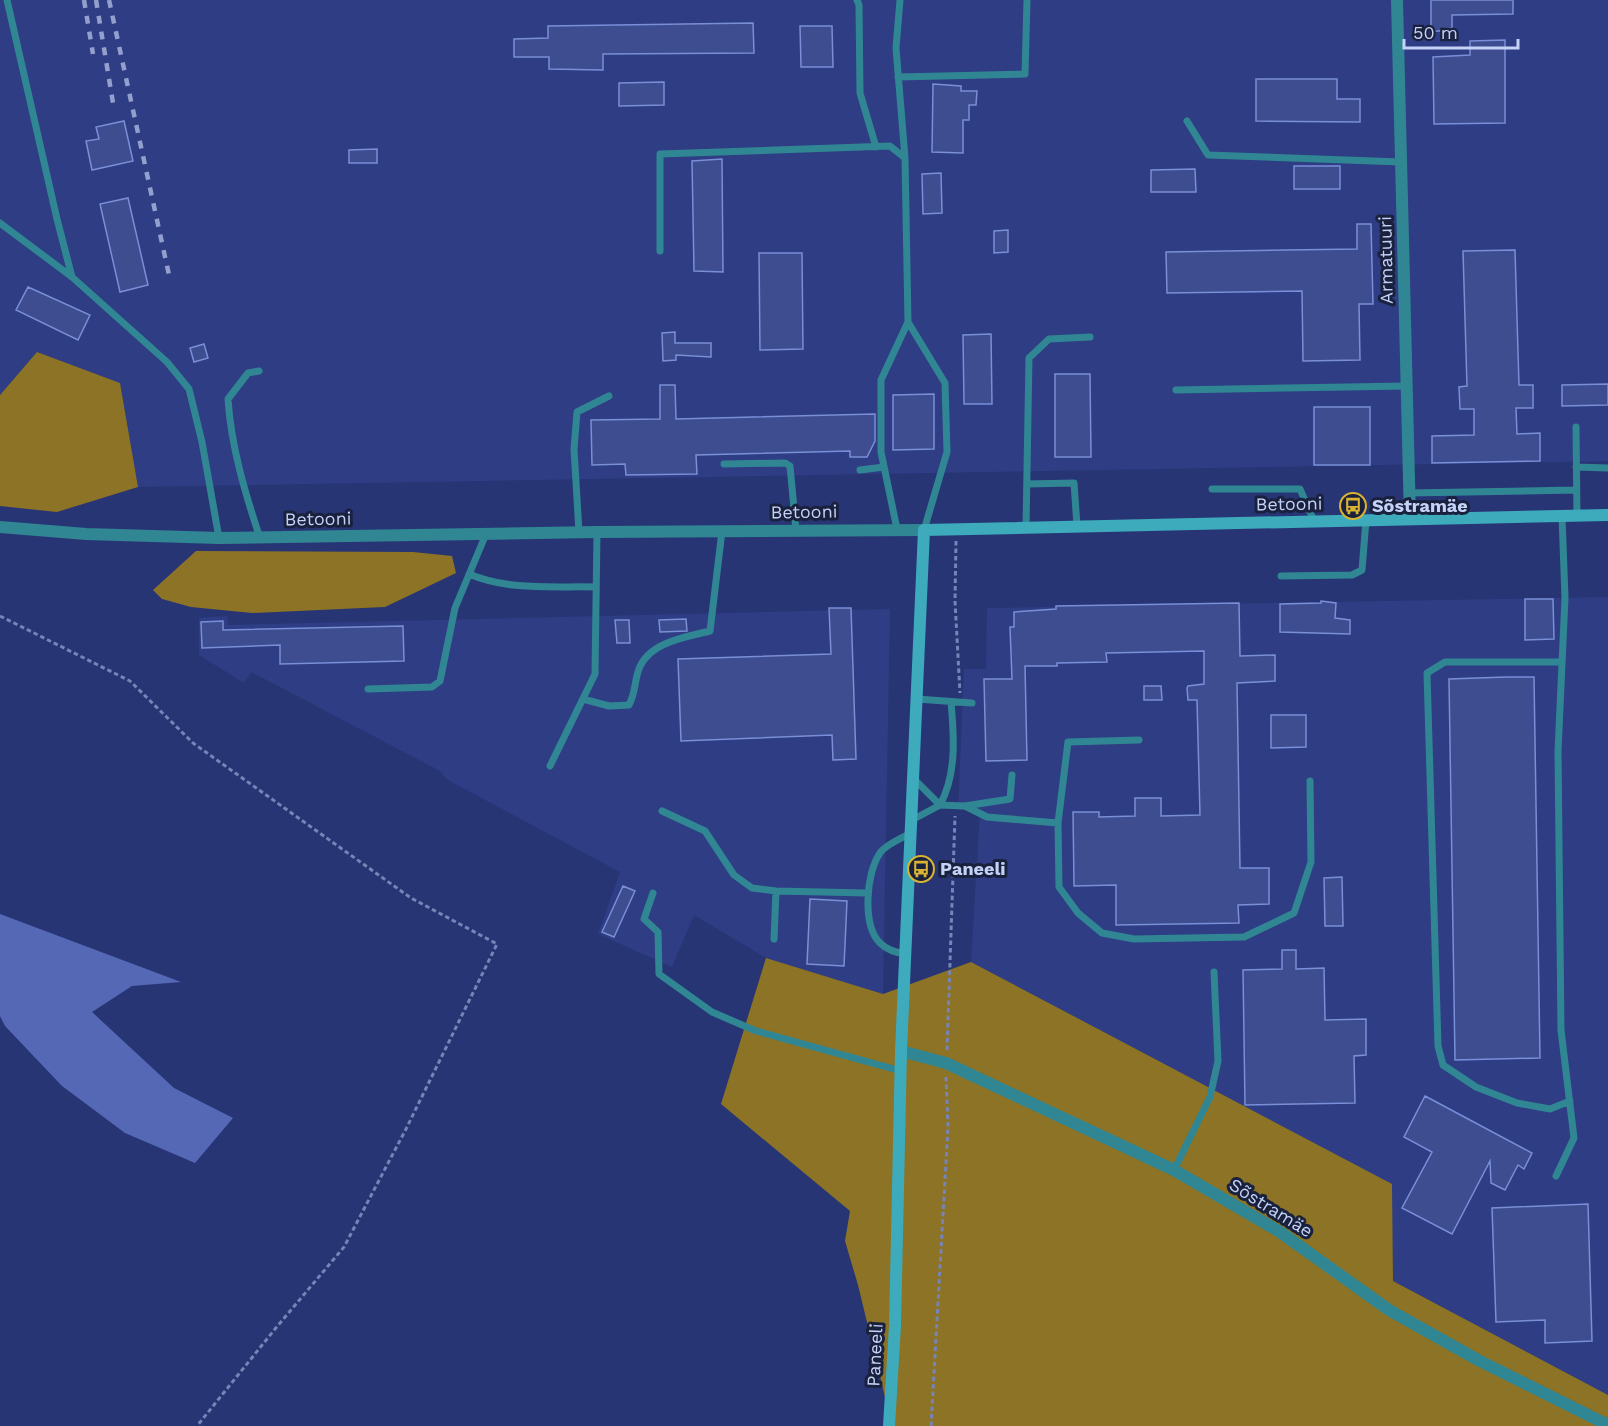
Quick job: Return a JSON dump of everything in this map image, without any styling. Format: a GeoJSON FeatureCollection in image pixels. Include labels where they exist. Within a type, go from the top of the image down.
{"type":"FeatureCollection","features":[{"type":"Feature","properties":{"kind":"street","name":"Armatuuri"},"geometry":{"type":"LineString","coordinates":[[1397,0],[1410,519]]}},
{"type":"Feature","properties":{"kind":"street","name":"Betooni"},"geometry":{"type":"LineString","coordinates":[[0,527],[86,534],[260,538],[579,532],[924,530],[1608,515]]}},
{"type":"Feature","properties":{"kind":"street","name":"Paneeli"},"geometry":{"type":"LineString","coordinates":[[889,1426],[894,1326],[900,1071],[924,530]]}},
{"type":"Feature","properties":{"kind":"street","name":"Sõstramäe"},"geometry":{"type":"LineString","coordinates":[[901,1051],[946,1063],[1174,1170],[1280,1232],[1389,1310],[1478,1360],[1608,1425]]}},
{"type":"Feature","properties":{"kind":"lane"},"geometry":{"type":"LineString","coordinates":[[7,0],[72,277]]}},
{"type":"Feature","properties":{"kind":"lane"},"geometry":{"type":"LineString","coordinates":[[857,0],[859,5],[860,93],[876,147]]}},
{"type":"Feature","properties":{"kind":"lane"},"geometry":{"type":"LineString","coordinates":[[897,529],[881,452],[881,380],[908,322],[905,158],[896,48],[900,0]]}},
{"type":"Feature","properties":{"kind":"lane"},"geometry":{"type":"LineString","coordinates":[[898,77],[1024,74],[1027,0]]}},
{"type":"Feature","properties":{"kind":"lane"},"geometry":{"type":"LineString","coordinates":[[1187,121],[1208,155],[1401,162]]}},
{"type":"Feature","properties":{"kind":"lane"},"geometry":{"type":"LineString","coordinates":[[660,251],[660,154],[890,146],[905,158]]}},
{"type":"Feature","properties":{"kind":"lane"},"geometry":{"type":"LineString","coordinates":[[0,223],[72,277],[167,362],[189,389],[202,442],[219,538]]}},
{"type":"Feature","properties":{"kind":"lane"},"geometry":{"type":"LineString","coordinates":[[908,322],[945,383],[947,452],[924,530]]}},
{"type":"Feature","properties":{"kind":"lane"},"geometry":{"type":"LineString","coordinates":[[1026,527],[1029,358],[1049,339],[1090,337]]}},
{"type":"Feature","properties":{"kind":"lane"},"geometry":{"type":"LineString","coordinates":[[259,371],[248,373],[228,399],[230,426],[247,500],[260,538]]}},
{"type":"Feature","properties":{"kind":"lane"},"geometry":{"type":"LineString","coordinates":[[1176,390],[1407,386]]}},
{"type":"Feature","properties":{"kind":"lane"},"geometry":{"type":"LineString","coordinates":[[579,532],[574,448],[577,412],[609,396]]}},
{"type":"Feature","properties":{"kind":"lane"},"geometry":{"type":"LineString","coordinates":[[1576,427],[1577,516]]}},
{"type":"Feature","properties":{"kind":"lane"},"geometry":{"type":"LineString","coordinates":[[724,464],[785,463],[790,466],[796,530]]}},
{"type":"Feature","properties":{"kind":"lane"},"geometry":{"type":"LineString","coordinates":[[1576,467],[1608,468]]}},
{"type":"Feature","properties":{"kind":"lane"},"geometry":{"type":"LineString","coordinates":[[860,470],[884,468]]}},
{"type":"Feature","properties":{"kind":"lane"},"geometry":{"type":"LineString","coordinates":[[1027,484],[1074,483],[1077,526]]}},
{"type":"Feature","properties":{"kind":"lane"},"geometry":{"type":"LineString","coordinates":[[1212,489],[1300,489],[1314,521]]}},
{"type":"Feature","properties":{"kind":"lane"},"geometry":{"type":"LineString","coordinates":[[1409,493],[1576,490]]}},
{"type":"Feature","properties":{"kind":"lane"},"geometry":{"type":"LineString","coordinates":[[1556,1176],[1574,1138],[1561,1030],[1558,751],[1565,598],[1562,516]]}},
{"type":"Feature","properties":{"kind":"lane"},"geometry":{"type":"LineString","coordinates":[[1281,576],[1352,575],[1362,570],[1366,520]]}},
{"type":"Feature","properties":{"kind":"lane"},"geometry":{"type":"LineString","coordinates":[[583,699],[609,706],[629,705],[635,695],[639,669],[650,653],[675,640],[710,631],[722,531]]}},
{"type":"Feature","properties":{"kind":"lane"},"geometry":{"type":"LineString","coordinates":[[550,766],[595,674],[597,532]]}},
{"type":"Feature","properties":{"kind":"lane"},"geometry":{"type":"LineString","coordinates":[[368,689],[432,687],[440,681],[455,608],[486,534]]}},
{"type":"Feature","properties":{"kind":"lane"},"geometry":{"type":"LineString","coordinates":[[469,574],[485,581],[517,586],[596,587]]}},
{"type":"Feature","properties":{"kind":"lane"},"geometry":{"type":"LineString","coordinates":[[1562,662],[1445,662],[1427,673],[1437,1035],[1443,1065],[1476,1087],[1517,1103],[1550,1108],[1570,1101]]}},
{"type":"Feature","properties":{"kind":"lane"},"geometry":{"type":"LineString","coordinates":[[917,699],[972,703]]}},
{"type":"Feature","properties":{"kind":"lane"},"geometry":{"type":"LineString","coordinates":[[905,954],[891,951],[878,942],[869,922],[867,893],[880,852],[940,805],[947,792],[951,770],[953,728],[951,702]]}},
{"type":"Feature","properties":{"kind":"lane"},"geometry":{"type":"LineString","coordinates":[[1139,740],[1068,742],[1058,823],[1059,887],[1078,913],[1102,933],[1134,939],[1244,937],[1294,913],[1311,862],[1310,781]]}},
{"type":"Feature","properties":{"kind":"lane"},"geometry":{"type":"LineString","coordinates":[[914,778],[940,805],[965,806],[1010,800],[1012,775]]}},
{"type":"Feature","properties":{"kind":"lane"},"geometry":{"type":"LineString","coordinates":[[965,806],[987,817],[1058,823]]}},
{"type":"Feature","properties":{"kind":"lane"},"geometry":{"type":"LineString","coordinates":[[662,811],[705,831],[734,875],[752,888],[776,891],[867,893]]}},
{"type":"Feature","properties":{"kind":"lane"},"geometry":{"type":"LineString","coordinates":[[774,939],[776,891]]}},
{"type":"Feature","properties":{"kind":"lane"},"geometry":{"type":"LineString","coordinates":[[653,893],[644,919],[658,932],[659,974],[712,1012],[756,1031],[900,1071]]}},
{"type":"Feature","properties":{"kind":"lane"},"geometry":{"type":"LineString","coordinates":[[1174,1170],[1210,1097],[1218,1060],[1214,972]]}},
{"type":"Feature","properties":{"kind":"path"},"geometry":{"type":"LineString","coordinates":[[956,528],[960,702]]}},
{"type":"Feature","properties":{"kind":"path"},"geometry":{"type":"LineString","coordinates":[[0,616],[130,681],[193,742],[411,898],[497,944],[406,1129],[344,1247],[197,1426]]}},
{"type":"Feature","properties":{"kind":"path"},"geometry":{"type":"LineString","coordinates":[[931,1426],[948,1127],[946,1063],[956,806]]}},
{"type":"Feature","properties":{"kind":"shaded area"},"geometry":{"type":"Polygon","coordinates":[[[0,0],[1608,0],[1608,461],[138,487],[120,383],[37,352],[0,395],[0,0]]]}},
{"type":"Feature","properties":{"kind":"shaded area"},"geometry":{"type":"Polygon","coordinates":[[[37,352],[120,383],[138,487],[57,512],[0,506],[0,395],[37,352]]]}},
{"type":"Feature","properties":{"kind":"shaded area"},"geometry":{"type":"Polygon","coordinates":[[[196,551],[413,552],[452,556],[456,573],[385,607],[252,613],[191,607],[162,599],[153,590],[196,551]]]}},
{"type":"Feature","properties":{"kind":"shaded area"},"geometry":{"type":"Polygon","coordinates":[[[1608,597],[1608,1395],[1393,1281],[1391,1184],[971,962],[980,810],[958,810],[964,669],[986,669],[987,608],[1608,597]]]}},
{"type":"Feature","properties":{"kind":"shaded area"},"geometry":{"type":"Polygon","coordinates":[[[890,609],[883,995],[766,958],[694,915],[672,967],[598,934],[620,872],[446,779],[440,771],[251,672],[244,683],[199,655],[199,618],[227,616],[228,625],[890,609]]]}},
{"type":"Feature","properties":{"kind":"shaded area"},"geometry":{"type":"Polygon","coordinates":[[[0,914],[181,982],[132,986],[92,1012],[174,1088],[233,1118],[195,1163],[125,1133],[62,1086],[5,1026],[0,1016],[0,914]]]}},
{"type":"Feature","properties":{"kind":"shaded area"},"geometry":{"type":"Polygon","coordinates":[[[766,958],[883,994],[971,962],[1392,1184],[1393,1281],[1608,1395],[1608,1426],[892,1426],[845,1241],[850,1211],[721,1104],[766,958]]]}},
{"type":"Feature","properties":{"kind":"building"},"geometry":{"type":"Polygon","coordinates":[[[1431,0],[1513,0],[1513,14],[1452,15],[1452,31],[1431,31],[1431,0]]]}},
{"type":"Feature","properties":{"kind":"building"},"geometry":{"type":"Polygon","coordinates":[[[753,23],[754,53],[603,54],[603,70],[549,69],[549,57],[514,57],[514,39],[548,38],[548,26],[753,23]]]}},
{"type":"Feature","properties":{"kind":"building"},"geometry":{"type":"Polygon","coordinates":[[[800,26],[832,26],[833,67],[801,67],[800,26]]]}},
{"type":"Feature","properties":{"kind":"building"},"geometry":{"type":"Polygon","coordinates":[[[1505,40],[1505,123],[1434,124],[1433,57],[1470,55],[1470,41],[1505,40]]]}},
{"type":"Feature","properties":{"kind":"building"},"geometry":{"type":"Polygon","coordinates":[[[1256,79],[1337,79],[1337,99],[1360,99],[1360,122],[1256,121],[1256,79]]]}},
{"type":"Feature","properties":{"kind":"building"},"geometry":{"type":"Polygon","coordinates":[[[664,82],[664,105],[619,106],[619,83],[664,82]]]}},
{"type":"Feature","properties":{"kind":"building"},"geometry":{"type":"Polygon","coordinates":[[[933,84],[961,86],[961,91],[977,91],[976,105],[969,105],[969,120],[963,120],[963,153],[932,152],[933,84]]]}},
{"type":"Feature","properties":{"kind":"building"},"geometry":{"type":"Polygon","coordinates":[[[124,121],[133,161],[92,170],[86,141],[99,139],[96,127],[124,121]]]}},
{"type":"Feature","properties":{"kind":"building"},"geometry":{"type":"Polygon","coordinates":[[[377,149],[377,163],[349,163],[349,150],[377,149]]]}},
{"type":"Feature","properties":{"kind":"building"},"geometry":{"type":"Polygon","coordinates":[[[722,159],[723,272],[694,271],[692,161],[722,159]]]}},
{"type":"Feature","properties":{"kind":"building"},"geometry":{"type":"Polygon","coordinates":[[[1294,166],[1340,166],[1340,189],[1294,189],[1294,166]]]}},
{"type":"Feature","properties":{"kind":"building"},"geometry":{"type":"Polygon","coordinates":[[[1195,169],[1196,192],[1151,192],[1151,170],[1195,169]]]}},
{"type":"Feature","properties":{"kind":"building"},"geometry":{"type":"Polygon","coordinates":[[[941,173],[942,213],[923,214],[922,174],[941,173]]]}},
{"type":"Feature","properties":{"kind":"building"},"geometry":{"type":"Polygon","coordinates":[[[128,198],[148,285],[120,292],[100,204],[128,198]]]}},
{"type":"Feature","properties":{"kind":"building"},"geometry":{"type":"Polygon","coordinates":[[[1357,224],[1371,224],[1373,304],[1359,304],[1360,360],[1303,361],[1302,291],[1167,293],[1166,252],[1357,249],[1357,224]]]}},
{"type":"Feature","properties":{"kind":"building"},"geometry":{"type":"Polygon","coordinates":[[[1008,230],[1008,252],[994,253],[994,231],[1008,230]]]}},
{"type":"Feature","properties":{"kind":"building"},"geometry":{"type":"Polygon","coordinates":[[[1515,250],[1519,385],[1533,385],[1533,408],[1516,408],[1517,434],[1540,433],[1540,461],[1432,463],[1432,436],[1474,435],[1474,409],[1460,409],[1459,387],[1467,386],[1463,251],[1515,250]]]}},
{"type":"Feature","properties":{"kind":"building"},"geometry":{"type":"Polygon","coordinates":[[[759,253],[802,253],[803,349],[760,350],[759,253]]]}},
{"type":"Feature","properties":{"kind":"building"},"geometry":{"type":"Polygon","coordinates":[[[28,287],[90,315],[78,340],[16,310],[28,287]]]}},
{"type":"Feature","properties":{"kind":"building"},"geometry":{"type":"Polygon","coordinates":[[[675,332],[675,343],[711,343],[711,357],[676,355],[676,360],[663,361],[662,333],[675,332]]]}},
{"type":"Feature","properties":{"kind":"building"},"geometry":{"type":"Polygon","coordinates":[[[991,334],[992,404],[964,404],[963,335],[991,334]]]}},
{"type":"Feature","properties":{"kind":"building"},"geometry":{"type":"Polygon","coordinates":[[[204,344],[208,358],[194,362],[190,348],[204,344]]]}},
{"type":"Feature","properties":{"kind":"building"},"geometry":{"type":"Polygon","coordinates":[[[1055,374],[1090,374],[1091,457],[1055,457],[1055,374]]]}},
{"type":"Feature","properties":{"kind":"building"},"geometry":{"type":"Polygon","coordinates":[[[1608,384],[1608,405],[1562,406],[1562,385],[1608,384]]]}},
{"type":"Feature","properties":{"kind":"building"},"geometry":{"type":"Polygon","coordinates":[[[660,385],[675,385],[676,419],[875,414],[875,441],[867,457],[850,457],[850,451],[696,455],[697,474],[626,475],[625,464],[592,465],[591,420],[660,419],[660,385]]]}},
{"type":"Feature","properties":{"kind":"building"},"geometry":{"type":"Polygon","coordinates":[[[934,394],[934,449],[893,450],[893,395],[934,394]]]}},
{"type":"Feature","properties":{"kind":"building"},"geometry":{"type":"Polygon","coordinates":[[[1314,407],[1370,407],[1370,465],[1314,465],[1314,407]]]}},
{"type":"Feature","properties":{"kind":"building"},"geometry":{"type":"Polygon","coordinates":[[[1525,599],[1553,599],[1554,639],[1525,640],[1525,599]]]}},
{"type":"Feature","properties":{"kind":"building"},"geometry":{"type":"Polygon","coordinates":[[[1321,601],[1336,603],[1335,618],[1350,620],[1350,634],[1280,632],[1280,604],[1321,603],[1321,601]]]}},
{"type":"Feature","properties":{"kind":"building"},"geometry":{"type":"Polygon","coordinates":[[[1239,603],[1240,656],[1275,655],[1275,681],[1237,683],[1240,868],[1269,868],[1269,904],[1238,905],[1239,923],[1116,925],[1116,885],[1074,886],[1073,812],[1099,812],[1099,817],[1135,816],[1135,798],[1161,798],[1161,816],[1200,815],[1197,700],[1188,700],[1187,688],[1204,684],[1204,651],[1106,653],[1107,662],[1025,666],[1027,760],[986,761],[984,679],[1012,679],[1010,627],[1014,627],[1014,612],[1056,609],[1056,606],[1239,603]]]}},
{"type":"Feature","properties":{"kind":"building"},"geometry":{"type":"Polygon","coordinates":[[[829,608],[851,608],[856,759],[833,760],[832,735],[681,741],[678,659],[831,654],[829,608]]]}},
{"type":"Feature","properties":{"kind":"building"},"geometry":{"type":"Polygon","coordinates":[[[686,619],[687,631],[660,632],[659,620],[686,619]]]}},
{"type":"Feature","properties":{"kind":"building"},"geometry":{"type":"Polygon","coordinates":[[[615,620],[629,620],[630,643],[617,643],[615,620]]]}},
{"type":"Feature","properties":{"kind":"building"},"geometry":{"type":"Polygon","coordinates":[[[223,621],[223,630],[403,626],[404,661],[280,664],[280,645],[202,648],[201,622],[223,621]]]}},
{"type":"Feature","properties":{"kind":"building"},"geometry":{"type":"Polygon","coordinates":[[[1534,677],[1540,1058],[1455,1060],[1449,679],[1534,677]]]}},
{"type":"Feature","properties":{"kind":"building"},"geometry":{"type":"Polygon","coordinates":[[[1144,686],[1161,686],[1162,700],[1144,700],[1144,686]]]}},
{"type":"Feature","properties":{"kind":"building"},"geometry":{"type":"Polygon","coordinates":[[[1271,715],[1306,715],[1306,747],[1271,748],[1271,715]]]}},
{"type":"Feature","properties":{"kind":"building"},"geometry":{"type":"Polygon","coordinates":[[[1342,877],[1343,926],[1325,926],[1324,878],[1342,877]]]}},
{"type":"Feature","properties":{"kind":"building"},"geometry":{"type":"Polygon","coordinates":[[[623,886],[635,891],[614,937],[602,932],[623,886]]]}},
{"type":"Feature","properties":{"kind":"building"},"geometry":{"type":"Polygon","coordinates":[[[810,899],[847,901],[844,966],[807,964],[810,899]]]}},
{"type":"Feature","properties":{"kind":"building"},"geometry":{"type":"Polygon","coordinates":[[[1282,950],[1296,950],[1296,969],[1324,968],[1325,1020],[1366,1019],[1366,1055],[1354,1056],[1355,1103],[1245,1105],[1243,970],[1282,969],[1282,950]]]}},
{"type":"Feature","properties":{"kind":"building"},"geometry":{"type":"Polygon","coordinates":[[[1425,1096],[1532,1153],[1524,1169],[1518,1165],[1505,1190],[1491,1183],[1490,1161],[1452,1234],[1402,1208],[1432,1152],[1404,1137],[1425,1096]]]}},
{"type":"Feature","properties":{"kind":"building"},"geometry":{"type":"Polygon","coordinates":[[[1588,1204],[1592,1341],[1545,1343],[1545,1320],[1496,1322],[1492,1208],[1588,1204]]]}},
{"type":"Feature","properties":{"kind":"railway"},"geometry":{"type":"LineString","coordinates":[[84,0],[93,54]]}},
{"type":"Feature","properties":{"kind":"railway"},"geometry":{"type":"LineString","coordinates":[[96,0],[114,109]]}},
{"type":"Feature","properties":{"kind":"railway"},"geometry":{"type":"LineString","coordinates":[[109,0],[169,275]]}},
{"type":"Feature","properties":{"kind":"place","name":"Sõstramäe"},"geometry":{"type":"Point","coordinates":[1353,506]}},
{"type":"Feature","properties":{"kind":"place","name":"Paneeli"},"geometry":{"type":"Point","coordinates":[921,869]}}]}
